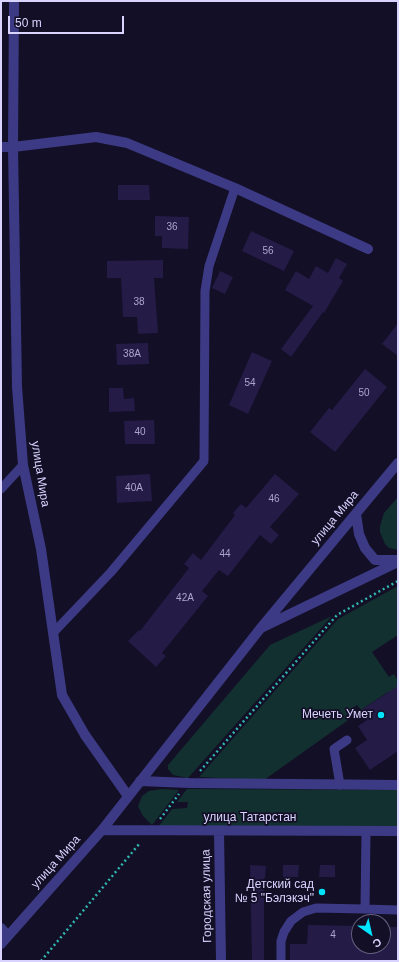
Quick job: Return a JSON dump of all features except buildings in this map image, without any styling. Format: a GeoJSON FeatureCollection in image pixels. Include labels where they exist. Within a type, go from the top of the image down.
{"type":"FeatureCollection","features":[{"type":"Feature","properties":{"kind":"street","name":"улица Мира"},"geometry":{"type":"LineString","coordinates":[[14,1],[13,147],[17,387],[23,465],[41,549],[62,695],[85,735],[128,796]]}},
{"type":"Feature","properties":{"kind":"street"},"geometry":{"type":"LineString","coordinates":[[1,147],[13,147],[96,137],[111,138],[159,154],[368,249]]}},
{"type":"Feature","properties":{"kind":"street","name":"улица Мира"},"geometry":{"type":"LineString","coordinates":[[4,940],[102,830],[260,629],[398,463]]}},
{"type":"Feature","properties":{"kind":"street"},"geometry":{"type":"LineString","coordinates":[[356,514],[359,534],[365,548],[375,560],[398,561]]}},
{"type":"Feature","properties":{"kind":"street"},"geometry":{"type":"LineString","coordinates":[[260,629],[398,561]]}},
{"type":"Feature","properties":{"kind":"street"},"geometry":{"type":"LineString","coordinates":[[140,781],[189,783],[398,785]]}},
{"type":"Feature","properties":{"kind":"street","name":"улица Татарстан"},"geometry":{"type":"LineString","coordinates":[[102,830],[398,831]]}},
{"type":"Feature","properties":{"kind":"street","name":"Городская улица"},"geometry":{"type":"LineString","coordinates":[[219,831],[221,961]]}},
{"type":"Feature","properties":{"kind":"street"},"geometry":{"type":"LineString","coordinates":[[1,928],[4,940]]}},
{"type":"Feature","properties":{"kind":"lane"},"geometry":{"type":"LineString","coordinates":[[54,632],[111,572],[204,461],[205,291],[209,266],[235,188]]}},
{"type":"Feature","properties":{"kind":"lane"},"geometry":{"type":"LineString","coordinates":[[1,489],[23,465]]}},
{"type":"Feature","properties":{"kind":"lane"},"geometry":{"type":"LineString","coordinates":[[340,785],[334,749],[347,740]]}},
{"type":"Feature","properties":{"kind":"lane"},"geometry":{"type":"LineString","coordinates":[[365,908],[366,831]]}},
{"type":"Feature","properties":{"kind":"lane"},"geometry":{"type":"LineString","coordinates":[[280,961],[281,940],[284,932],[291,921],[303,912],[316,908],[398,910]]}},
{"type":"Feature","properties":{"kind":"path"},"geometry":{"type":"LineString","coordinates":[[41,961],[189,783],[337,615],[398,581]]}},
{"type":"Feature","properties":{"kind":"green space"},"geometry":{"type":"Polygon","coordinates":[[[398,497],[398,550],[389,548],[385,544],[380,532],[380,526],[384,513],[398,497]]]}},
{"type":"Feature","properties":{"kind":"green space"},"geometry":{"type":"Polygon","coordinates":[[[398,586],[398,635],[372,652],[389,677],[394,674],[398,681],[398,699],[388,692],[361,710],[357,705],[349,711],[347,721],[264,780],[199,777],[338,619],[398,586]]]}},
{"type":"Feature","properties":{"kind":"green space"},"geometry":{"type":"Polygon","coordinates":[[[332,616],[188,778],[173,775],[168,769],[168,765],[270,645],[332,616]]]}},
{"type":"Feature","properties":{"kind":"green space"},"geometry":{"type":"Polygon","coordinates":[[[162,789],[179,790],[152,825],[143,816],[138,806],[142,796],[149,791],[162,789]]]}},
{"type":"Feature","properties":{"kind":"green space"},"geometry":{"type":"Polygon","coordinates":[[[187,789],[398,790],[398,826],[158,827],[172,809],[187,808],[188,802],[177,802],[187,789]]]}},
{"type":"Feature","properties":{"kind":"place","name":"Мечеть Умет"},"geometry":{"type":"Point","coordinates":[381,715]}},
{"type":"Feature","properties":{"kind":"place","name":"Детский сад № 5 \"Бэлэкэч\""},"geometry":{"type":"Point","coordinates":[322,892]}}]}
